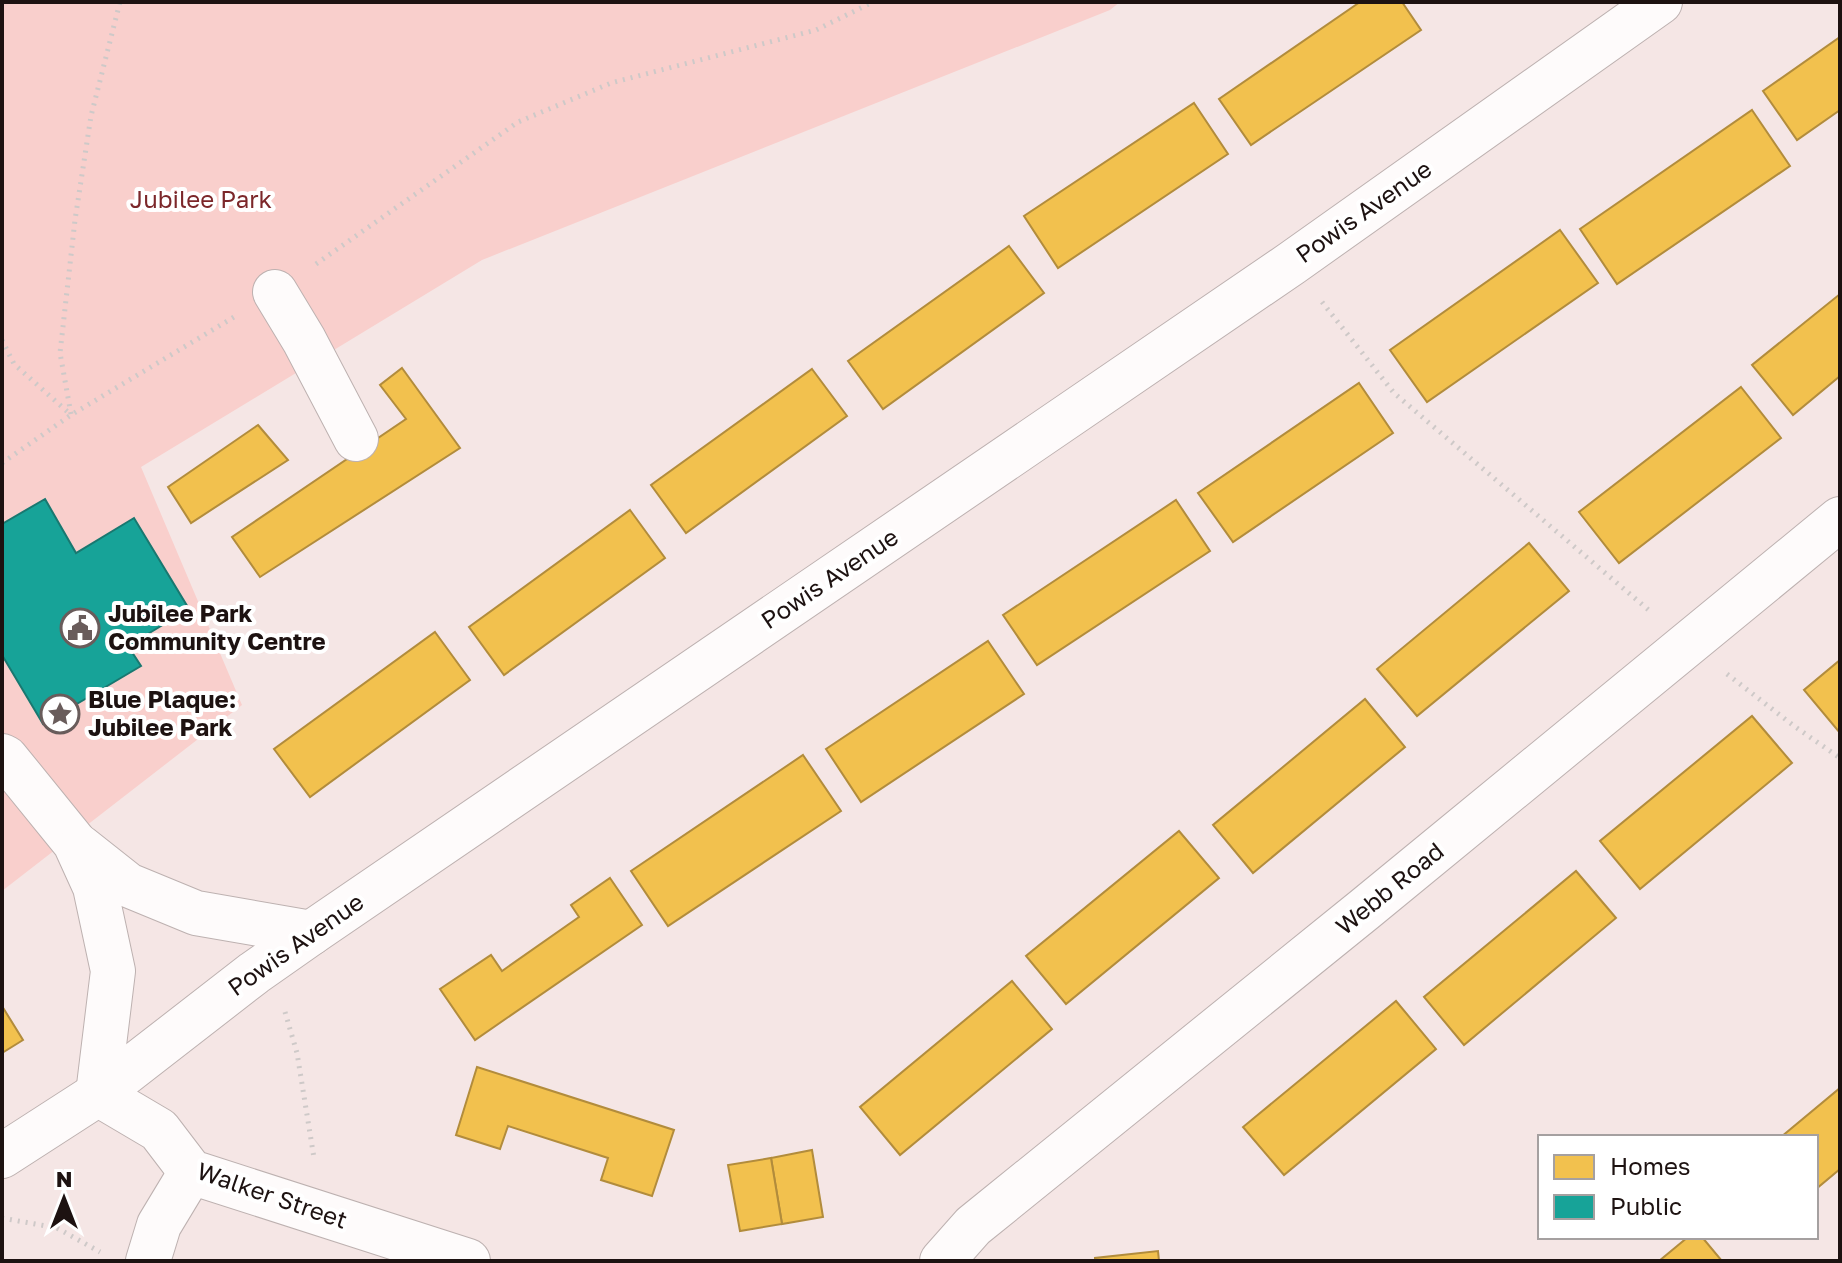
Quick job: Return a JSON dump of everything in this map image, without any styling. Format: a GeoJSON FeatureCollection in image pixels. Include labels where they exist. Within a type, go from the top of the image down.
{"type":"FeatureCollection","features":[{"type":"Feature","properties":{"kind":"street","name":"Powis Avenue"},"geometry":{"type":"LineString","coordinates":[[2,1156],[98,1094],[254,973],[311,933],[1292,263],[1660,2]]}},
{"type":"Feature","properties":{"kind":"street"},"geometry":{"type":"LineString","coordinates":[[275,292],[356,439]]}},
{"type":"Feature","properties":{"kind":"street","name":"Webb Road"},"geometry":{"type":"LineString","coordinates":[[942,1261],[973,1226],[1840,519]]}},
{"type":"Feature","properties":{"kind":"street"},"geometry":{"type":"LineString","coordinates":[[2,756],[75,843],[128,885],[196,913],[311,933]]}},
{"type":"Feature","properties":{"kind":"street"},"geometry":{"type":"LineString","coordinates":[[75,843],[95,887],[113,971],[98,1094]]}},
{"type":"Feature","properties":{"kind":"street","name":"Walker Street"},"geometry":{"type":"LineString","coordinates":[[98,1094],[159,1130],[191,1172],[468,1261]]}},
{"type":"Feature","properties":{"kind":"street"},"geometry":{"type":"LineString","coordinates":[[130,1260],[159,1225],[191,1172]]}},
{"type":"Feature","properties":{"kind":"path"},"geometry":{"type":"LineString","coordinates":[[71,415],[60,353],[73,235],[91,116],[120,2]]}},
{"type":"Feature","properties":{"kind":"path"},"geometry":{"type":"LineString","coordinates":[[2,463],[71,415],[275,292],[518,122],[611,83],[816,30],[873,2]]}},
{"type":"Feature","properties":{"kind":"path"},"geometry":{"type":"LineString","coordinates":[[1292,263],[1394,393],[1689,644],[1840,758]]}},
{"type":"Feature","properties":{"kind":"path"},"geometry":{"type":"LineString","coordinates":[[2,340],[14,364],[71,415]]}},
{"type":"Feature","properties":{"kind":"path"},"geometry":{"type":"LineString","coordinates":[[254,973],[287,1014],[297,1053],[314,1157],[310,1171]]}},
{"type":"Feature","properties":{"kind":"path"},"geometry":{"type":"LineString","coordinates":[[2,1218],[57,1228],[130,1260]]}},
{"type":"Feature","properties":{"kind":"green space","name":"Jubilee Park"},"geometry":{"type":"Polygon","coordinates":[[[2,2],[1120,2],[1110,10],[482,260],[141,467],[242,705],[2,891],[2,2]]]}},
{"type":"Feature","properties":{"kind":"building: Homes"},"geometry":{"type":"Polygon","coordinates":[[[1360,2],[1402,2],[1421,30],[1251,145],[1219,99],[1360,2]]]}},
{"type":"Feature","properties":{"kind":"building: Homes"},"geometry":{"type":"Polygon","coordinates":[[[1840,37],[1840,110],[1797,140],[1763,91],[1840,37]]]}},
{"type":"Feature","properties":{"kind":"building: Homes"},"geometry":{"type":"Polygon","coordinates":[[[1194,103],[1228,154],[1058,268],[1024,216],[1194,103]]]}},
{"type":"Feature","properties":{"kind":"building: Homes"},"geometry":{"type":"Polygon","coordinates":[[[1752,110],[1790,166],[1617,284],[1580,229],[1752,110]]]}},
{"type":"Feature","properties":{"kind":"building: Homes"},"geometry":{"type":"Polygon","coordinates":[[[1560,230],[1598,283],[1427,402],[1390,350],[1560,230]]]}},
{"type":"Feature","properties":{"kind":"building: Homes"},"geometry":{"type":"Polygon","coordinates":[[[1009,246],[1044,293],[883,409],[848,361],[1009,246]]]}},
{"type":"Feature","properties":{"kind":"building: Homes"},"geometry":{"type":"Polygon","coordinates":[[[1840,294],[1840,376],[1793,415],[1752,365],[1840,294]]]}},
{"type":"Feature","properties":{"kind":"building: Homes"},"geometry":{"type":"Polygon","coordinates":[[[402,368],[460,448],[260,577],[232,537],[406,419],[380,385],[402,368]]]}},
{"type":"Feature","properties":{"kind":"building: Homes"},"geometry":{"type":"Polygon","coordinates":[[[812,369],[847,416],[686,533],[651,485],[812,369]]]}},
{"type":"Feature","properties":{"kind":"building: Homes"},"geometry":{"type":"Polygon","coordinates":[[[1359,383],[1393,433],[1233,542],[1198,493],[1359,383]]]}},
{"type":"Feature","properties":{"kind":"building: Homes"},"geometry":{"type":"Polygon","coordinates":[[[1741,387],[1781,438],[1619,563],[1579,512],[1741,387]]]}},
{"type":"Feature","properties":{"kind":"building: Homes"},"geometry":{"type":"Polygon","coordinates":[[[258,425],[288,460],[191,523],[168,487],[258,425]]]}},
{"type":"Feature","properties":{"kind":"building: Homes"},"geometry":{"type":"Polygon","coordinates":[[[1176,500],[1210,551],[1037,665],[1003,615],[1176,500]]]}},
{"type":"Feature","properties":{"kind":"building: Homes"},"geometry":{"type":"Polygon","coordinates":[[[630,510],[665,558],[504,675],[469,627],[630,510]]]}},
{"type":"Feature","properties":{"kind":"building: Homes"},"geometry":{"type":"Polygon","coordinates":[[[1529,543],[1569,591],[1417,716],[1377,669],[1529,543]]]}},
{"type":"Feature","properties":{"kind":"building: Homes"},"geometry":{"type":"Polygon","coordinates":[[[435,632],[470,680],[310,797],[274,749],[435,632]]]}},
{"type":"Feature","properties":{"kind":"building: Homes"},"geometry":{"type":"Polygon","coordinates":[[[988,641],[1024,694],[861,802],[826,749],[988,641]]]}},
{"type":"Feature","properties":{"kind":"building: Homes"},"geometry":{"type":"Polygon","coordinates":[[[1840,660],[1840,733],[1804,690],[1840,660]]]}},
{"type":"Feature","properties":{"kind":"building: Homes"},"geometry":{"type":"Polygon","coordinates":[[[1365,699],[1405,747],[1253,873],[1213,825],[1365,699]]]}},
{"type":"Feature","properties":{"kind":"building: Homes"},"geometry":{"type":"Polygon","coordinates":[[[1752,716],[1792,763],[1640,889],[1600,841],[1752,716]]]}},
{"type":"Feature","properties":{"kind":"building: Homes"},"geometry":{"type":"Polygon","coordinates":[[[803,755],[841,811],[668,926],[631,871],[803,755]]]}},
{"type":"Feature","properties":{"kind":"building: Homes"},"geometry":{"type":"Polygon","coordinates":[[[1179,831],[1219,878],[1066,1004],[1026,956],[1179,831]]]}},
{"type":"Feature","properties":{"kind":"building: Homes"},"geometry":{"type":"Polygon","coordinates":[[[1576,871],[1616,918],[1464,1045],[1424,997],[1576,871]]]}},
{"type":"Feature","properties":{"kind":"building: Homes"},"geometry":{"type":"Polygon","coordinates":[[[610,878],[642,925],[475,1040],[440,989],[491,955],[502,971],[579,917],[571,905],[610,878]]]}},
{"type":"Feature","properties":{"kind":"building: Homes"},"geometry":{"type":"Polygon","coordinates":[[[1012,981],[1052,1029],[900,1155],[860,1107],[1012,981]]]}},
{"type":"Feature","properties":{"kind":"building: Homes"},"geometry":{"type":"Polygon","coordinates":[[[1396,1001],[1436,1049],[1284,1175],[1243,1127],[1396,1001]]]}},
{"type":"Feature","properties":{"kind":"building: Homes"},"geometry":{"type":"Polygon","coordinates":[[[2,1006],[23,1040],[2,1053],[2,1006]]]}},
{"type":"Feature","properties":{"kind":"building: Homes"},"geometry":{"type":"Polygon","coordinates":[[[477,1067],[674,1130],[652,1196],[601,1180],[608,1158],[508,1126],[500,1149],[456,1135],[477,1067]]]}},
{"type":"Feature","properties":{"kind":"building: Homes"},"geometry":{"type":"Polygon","coordinates":[[[1840,1088],[1840,1169],[1818,1187],[1818,1135],[1783,1135],[1840,1088]]]}},
{"type":"Feature","properties":{"kind":"building: Homes"},"geometry":{"type":"Polygon","coordinates":[[[812,1150],[823,1217],[782,1224],[771,1158],[812,1150]]]}},
{"type":"Feature","properties":{"kind":"building: Homes"},"geometry":{"type":"Polygon","coordinates":[[[771,1158],[782,1224],[740,1231],[728,1165],[771,1158]]]}},
{"type":"Feature","properties":{"kind":"building: Homes"},"geometry":{"type":"Polygon","coordinates":[[[1686,1239],[1704,1239],[1722,1261],[1659,1261],[1686,1239]]]}},
{"type":"Feature","properties":{"kind":"building: Homes"},"geometry":{"type":"Polygon","coordinates":[[[1158,1251],[1159,1261],[1095,1261],[1095,1258],[1158,1251]]]}},
{"type":"Feature","properties":{"kind":"building: Public","name":"Jubilee Park Community Centre"},"geometry":{"type":"Polygon","coordinates":[[[45,499],[76,553],[134,518],[189,609],[128,646],[141,666],[43,724],[2,655],[2,524],[45,499]]]}},
{"type":"Feature","properties":{"kind":"place","name":"Jubilee Park Community Centre"},"geometry":{"type":"Point","coordinates":[80,628]}},
{"type":"Feature","properties":{"kind":"place","name":"Blue Plaque: Jubilee Park"},"geometry":{"type":"Point","coordinates":[60,714]}}]}
